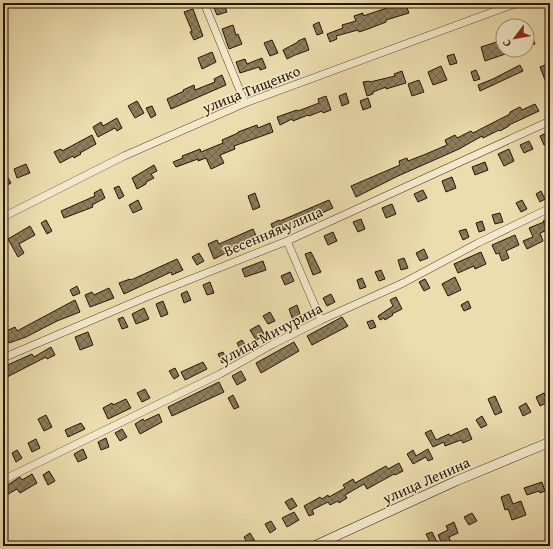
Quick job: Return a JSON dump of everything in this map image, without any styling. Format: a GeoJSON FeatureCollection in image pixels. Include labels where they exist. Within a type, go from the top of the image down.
{"type":"FeatureCollection","features":[{"type":"Feature","properties":{"kind":"main road","name":"улица Ленина"},"geometry":{"type":"LineString","coordinates":[[314,546],[456,481],[550,442]]}},
{"type":"Feature","properties":{"kind":"street"},"geometry":{"type":"LineString","coordinates":[[204,3],[245,103]]}},
{"type":"Feature","properties":{"kind":"street","name":"улица Тищенко"},"geometry":{"type":"LineString","coordinates":[[3,217],[124,156],[245,103],[517,3]]}},
{"type":"Feature","properties":{"kind":"street","name":"Весенняя улица"},"geometry":{"type":"LineString","coordinates":[[3,358],[151,295],[287,242],[550,121]]}},
{"type":"Feature","properties":{"kind":"street","name":"улица Мичурина"},"geometry":{"type":"LineString","coordinates":[[3,480],[220,374],[273,344],[321,320],[403,283],[478,243],[550,208]]}},
{"type":"Feature","properties":{"kind":"street"},"geometry":{"type":"LineString","coordinates":[[287,242],[321,320]]}},
{"type":"Feature","properties":{"kind":"building"},"geometry":{"type":"Polygon","coordinates":[[[405,3],[409,13],[386,20],[386,22],[359,32],[358,30],[336,36],[337,39],[330,42],[327,34],[343,28],[342,25],[356,21],[354,16],[363,13],[363,16],[405,3]]]}},
{"type":"Feature","properties":{"kind":"building"},"geometry":{"type":"Polygon","coordinates":[[[224,4],[227,12],[217,15],[214,8],[224,4]]]}},
{"type":"Feature","properties":{"kind":"building"},"geometry":{"type":"Polygon","coordinates":[[[193,9],[203,36],[194,40],[184,12],[193,9]]]}},
{"type":"Feature","properties":{"kind":"building"},"geometry":{"type":"Polygon","coordinates":[[[319,22],[323,33],[317,35],[313,25],[319,22]]]}},
{"type":"Feature","properties":{"kind":"building"},"geometry":{"type":"Polygon","coordinates":[[[233,25],[236,35],[238,34],[242,44],[229,49],[222,29],[233,25]]]}},
{"type":"Feature","properties":{"kind":"building"},"geometry":{"type":"Polygon","coordinates":[[[305,38],[309,50],[287,59],[283,50],[305,38]]]}},
{"type":"Feature","properties":{"kind":"building"},"geometry":{"type":"Polygon","coordinates":[[[272,40],[278,53],[270,56],[264,43],[272,40]]]}},
{"type":"Feature","properties":{"kind":"building"},"geometry":{"type":"Polygon","coordinates":[[[495,43],[495,58],[485,61],[481,47],[495,43]]]}},
{"type":"Feature","properties":{"kind":"building"},"geometry":{"type":"Polygon","coordinates":[[[212,52],[216,62],[202,69],[198,58],[212,52]]]}},
{"type":"Feature","properties":{"kind":"building"},"geometry":{"type":"Polygon","coordinates":[[[454,54],[457,63],[450,65],[447,56],[454,54]]]}},
{"type":"Feature","properties":{"kind":"building"},"geometry":{"type":"Polygon","coordinates":[[[262,58],[266,68],[260,70],[259,67],[240,73],[236,62],[245,59],[247,64],[262,58]]]}},
{"type":"Feature","properties":{"kind":"building"},"geometry":{"type":"Polygon","coordinates":[[[550,63],[550,78],[545,80],[540,67],[550,63]]]}},
{"type":"Feature","properties":{"kind":"building"},"geometry":{"type":"Polygon","coordinates":[[[520,65],[523,71],[480,91],[478,85],[520,65]]]}},
{"type":"Feature","properties":{"kind":"building"},"geometry":{"type":"Polygon","coordinates":[[[441,66],[447,80],[433,85],[428,72],[441,66]]]}},
{"type":"Feature","properties":{"kind":"building"},"geometry":{"type":"Polygon","coordinates":[[[476,70],[480,79],[474,81],[471,72],[476,70]]]}},
{"type":"Feature","properties":{"kind":"building"},"geometry":{"type":"Polygon","coordinates":[[[402,71],[406,83],[386,89],[386,87],[367,96],[363,82],[370,82],[395,76],[394,74],[402,71]]]}},
{"type":"Feature","properties":{"kind":"building"},"geometry":{"type":"Polygon","coordinates":[[[222,75],[226,85],[171,109],[167,99],[194,85],[195,90],[215,82],[214,79],[222,75]]]}},
{"type":"Feature","properties":{"kind":"building"},"geometry":{"type":"Polygon","coordinates":[[[419,80],[424,92],[412,96],[408,84],[419,80]]]}},
{"type":"Feature","properties":{"kind":"building"},"geometry":{"type":"Polygon","coordinates":[[[346,93],[349,103],[342,106],[339,96],[346,93]]]}},
{"type":"Feature","properties":{"kind":"building"},"geometry":{"type":"Polygon","coordinates":[[[326,96],[331,110],[323,113],[322,111],[309,116],[308,115],[293,121],[292,119],[280,125],[277,117],[319,103],[318,99],[326,96]]]}},
{"type":"Feature","properties":{"kind":"building"},"geometry":{"type":"Polygon","coordinates":[[[368,98],[371,107],[363,110],[360,101],[368,98]]]}},
{"type":"Feature","properties":{"kind":"building"},"geometry":{"type":"Polygon","coordinates":[[[137,101],[144,113],[135,118],[128,106],[137,101]]]}},
{"type":"Feature","properties":{"kind":"building"},"geometry":{"type":"Polygon","coordinates":[[[535,104],[539,111],[509,125],[500,131],[499,130],[483,138],[482,136],[459,149],[398,176],[356,197],[351,186],[400,165],[399,161],[407,158],[408,161],[426,154],[447,145],[445,140],[455,135],[457,138],[471,131],[473,133],[510,114],[510,112],[520,107],[522,110],[535,104]]]}},
{"type":"Feature","properties":{"kind":"building"},"geometry":{"type":"Polygon","coordinates":[[[152,106],[156,115],[151,118],[146,108],[152,106]]]}},
{"type":"Feature","properties":{"kind":"building"},"geometry":{"type":"Polygon","coordinates":[[[117,118],[122,128],[117,131],[115,128],[98,137],[93,127],[101,122],[103,126],[117,118]]]}},
{"type":"Feature","properties":{"kind":"building"},"geometry":{"type":"Polygon","coordinates":[[[270,123],[273,132],[234,146],[235,149],[220,155],[224,163],[211,169],[206,158],[198,161],[198,159],[176,167],[173,162],[183,158],[182,156],[200,149],[201,152],[223,143],[222,140],[238,132],[257,125],[258,128],[270,123]]]}},
{"type":"Feature","properties":{"kind":"building"},"geometry":{"type":"Polygon","coordinates":[[[550,131],[550,143],[544,145],[540,136],[550,131]]]}},
{"type":"Feature","properties":{"kind":"building"},"geometry":{"type":"Polygon","coordinates":[[[92,135],[96,144],[74,158],[73,156],[60,163],[54,152],[61,149],[62,151],[92,135]]]}},
{"type":"Feature","properties":{"kind":"building"},"geometry":{"type":"Polygon","coordinates":[[[529,141],[533,149],[524,153],[520,145],[529,141]]]}},
{"type":"Feature","properties":{"kind":"building"},"geometry":{"type":"Polygon","coordinates":[[[509,149],[514,161],[504,166],[498,154],[509,149]]]}},
{"type":"Feature","properties":{"kind":"building"},"geometry":{"type":"Polygon","coordinates":[[[485,162],[488,170],[475,175],[472,167],[485,162]]]}},
{"type":"Feature","properties":{"kind":"building"},"geometry":{"type":"Polygon","coordinates":[[[26,164],[30,173],[17,178],[14,169],[26,164]]]}},
{"type":"Feature","properties":{"kind":"building"},"geometry":{"type":"Polygon","coordinates":[[[154,165],[157,171],[151,174],[154,178],[137,189],[132,178],[154,165]]]}},
{"type":"Feature","properties":{"kind":"building"},"geometry":{"type":"Polygon","coordinates":[[[3,170],[11,183],[3,187],[3,170]]]}},
{"type":"Feature","properties":{"kind":"building"},"geometry":{"type":"Polygon","coordinates":[[[452,177],[456,188],[446,192],[442,181],[452,177]]]}},
{"type":"Feature","properties":{"kind":"building"},"geometry":{"type":"Polygon","coordinates":[[[119,186],[124,196],[119,199],[114,188],[119,186]]]}},
{"type":"Feature","properties":{"kind":"building"},"geometry":{"type":"Polygon","coordinates":[[[101,189],[105,198],[92,205],[93,207],[64,218],[61,211],[95,196],[94,193],[101,189]]]}},
{"type":"Feature","properties":{"kind":"building"},"geometry":{"type":"Polygon","coordinates":[[[423,190],[427,198],[418,202],[414,194],[423,190]]]}},
{"type":"Feature","properties":{"kind":"building"},"geometry":{"type":"Polygon","coordinates":[[[541,191],[545,199],[540,202],[536,194],[541,191]]]}},
{"type":"Feature","properties":{"kind":"building"},"geometry":{"type":"Polygon","coordinates":[[[255,193],[260,207],[253,210],[248,196],[255,193]]]}},
{"type":"Feature","properties":{"kind":"building"},"geometry":{"type":"Polygon","coordinates":[[[138,200],[142,209],[133,213],[129,205],[138,200]]]}},
{"type":"Feature","properties":{"kind":"building"},"geometry":{"type":"Polygon","coordinates":[[[329,200],[333,208],[275,234],[271,224],[329,200]]]}},
{"type":"Feature","properties":{"kind":"building"},"geometry":{"type":"Polygon","coordinates":[[[522,200],[527,209],[521,212],[516,203],[522,200]]]}},
{"type":"Feature","properties":{"kind":"building"},"geometry":{"type":"Polygon","coordinates":[[[392,204],[396,214],[386,218],[382,208],[392,204]]]}},
{"type":"Feature","properties":{"kind":"building"},"geometry":{"type":"Polygon","coordinates":[[[500,213],[503,222],[495,224],[492,215],[500,213]]]}},
{"type":"Feature","properties":{"kind":"building"},"geometry":{"type":"Polygon","coordinates":[[[550,218],[550,229],[540,233],[543,241],[527,249],[523,241],[533,237],[529,228],[550,218]]]}},
{"type":"Feature","properties":{"kind":"building"},"geometry":{"type":"Polygon","coordinates":[[[361,219],[365,229],[358,232],[353,222],[361,219]]]}},
{"type":"Feature","properties":{"kind":"building"},"geometry":{"type":"Polygon","coordinates":[[[46,220],[52,231],[47,234],[41,223],[46,220]]]}},
{"type":"Feature","properties":{"kind":"building"},"geometry":{"type":"Polygon","coordinates":[[[482,221],[485,230],[479,232],[476,223],[482,221]]]}},
{"type":"Feature","properties":{"kind":"building"},"geometry":{"type":"Polygon","coordinates":[[[30,226],[35,235],[19,244],[24,253],[18,257],[8,239],[30,226]]]}},
{"type":"Feature","properties":{"kind":"building"},"geometry":{"type":"Polygon","coordinates":[[[253,229],[258,240],[248,244],[247,242],[214,259],[208,244],[217,240],[219,244],[253,229]]]}},
{"type":"Feature","properties":{"kind":"building"},"geometry":{"type":"Polygon","coordinates":[[[466,229],[469,237],[463,240],[459,231],[466,229]]]}},
{"type":"Feature","properties":{"kind":"building"},"geometry":{"type":"Polygon","coordinates":[[[333,232],[337,241],[328,245],[324,236],[333,232]]]}},
{"type":"Feature","properties":{"kind":"building"},"geometry":{"type":"Polygon","coordinates":[[[515,235],[519,245],[506,251],[509,258],[502,261],[499,253],[496,254],[492,245],[515,235]]]}},
{"type":"Feature","properties":{"kind":"building"},"geometry":{"type":"Polygon","coordinates":[[[424,249],[428,258],[420,261],[416,253],[424,249]]]}},
{"type":"Feature","properties":{"kind":"building"},"geometry":{"type":"Polygon","coordinates":[[[311,252],[321,272],[313,275],[305,254],[311,252]]]}},
{"type":"Feature","properties":{"kind":"building"},"geometry":{"type":"Polygon","coordinates":[[[481,252],[486,264],[475,269],[474,266],[458,273],[454,264],[481,252]]]}},
{"type":"Feature","properties":{"kind":"building"},"geometry":{"type":"Polygon","coordinates":[[[199,253],[204,261],[197,265],[192,257],[199,253]]]}},
{"type":"Feature","properties":{"kind":"building"},"geometry":{"type":"Polygon","coordinates":[[[404,258],[408,268],[401,270],[398,260],[404,258]]]}},
{"type":"Feature","properties":{"kind":"building"},"geometry":{"type":"Polygon","coordinates":[[[177,259],[183,270],[172,275],[171,272],[124,294],[119,283],[130,279],[131,280],[177,259]]]}},
{"type":"Feature","properties":{"kind":"building"},"geometry":{"type":"Polygon","coordinates":[[[263,261],[266,270],[245,277],[242,269],[263,261]]]}},
{"type":"Feature","properties":{"kind":"building"},"geometry":{"type":"Polygon","coordinates":[[[381,270],[385,279],[379,281],[375,272],[381,270]]]}},
{"type":"Feature","properties":{"kind":"building"},"geometry":{"type":"Polygon","coordinates":[[[290,272],[294,281],[285,285],[281,276],[290,272]]]}},
{"type":"Feature","properties":{"kind":"building"},"geometry":{"type":"Polygon","coordinates":[[[455,277],[461,290],[448,296],[442,284],[455,277]]]}},
{"type":"Feature","properties":{"kind":"building"},"geometry":{"type":"Polygon","coordinates":[[[362,278],[366,287],[360,289],[357,280],[362,278]]]}},
{"type":"Feature","properties":{"kind":"building"},"geometry":{"type":"Polygon","coordinates":[[[425,279],[430,288],[424,291],[419,282],[425,279]]]}},
{"type":"Feature","properties":{"kind":"building"},"geometry":{"type":"Polygon","coordinates":[[[210,282],[214,293],[207,295],[203,285],[210,282]]]}},
{"type":"Feature","properties":{"kind":"building"},"geometry":{"type":"Polygon","coordinates":[[[77,286],[80,293],[73,296],[70,290],[77,286]]]}},
{"type":"Feature","properties":{"kind":"building"},"geometry":{"type":"Polygon","coordinates":[[[109,288],[114,298],[90,307],[85,295],[92,292],[94,295],[109,288]]]}},
{"type":"Feature","properties":{"kind":"building"},"geometry":{"type":"Polygon","coordinates":[[[187,291],[191,300],[184,303],[181,294],[187,291]]]}},
{"type":"Feature","properties":{"kind":"building"},"geometry":{"type":"Polygon","coordinates":[[[331,294],[335,302],[327,306],[323,298],[331,294]]]}},
{"type":"Feature","properties":{"kind":"building"},"geometry":{"type":"Polygon","coordinates":[[[396,297],[402,309],[392,314],[393,315],[385,320],[384,318],[380,320],[378,316],[393,306],[390,300],[396,297]]]}},
{"type":"Feature","properties":{"kind":"building"},"geometry":{"type":"Polygon","coordinates":[[[75,300],[80,312],[57,321],[26,337],[9,343],[4,332],[15,327],[17,331],[75,300]]]}},
{"type":"Feature","properties":{"kind":"building"},"geometry":{"type":"Polygon","coordinates":[[[163,301],[168,314],[161,317],[156,304],[163,301]]]}},
{"type":"Feature","properties":{"kind":"building"},"geometry":{"type":"Polygon","coordinates":[[[468,301],[471,308],[464,311],[461,305],[468,301]]]}},
{"type":"Feature","properties":{"kind":"building"},"geometry":{"type":"Polygon","coordinates":[[[297,305],[301,317],[293,320],[289,309],[297,305]]]}},
{"type":"Feature","properties":{"kind":"building"},"geometry":{"type":"Polygon","coordinates":[[[144,308],[149,319],[136,324],[132,314],[144,308]]]}},
{"type":"Feature","properties":{"kind":"building"},"geometry":{"type":"Polygon","coordinates":[[[270,312],[275,321],[268,324],[263,316],[270,312]]]}},
{"type":"Feature","properties":{"kind":"building"},"geometry":{"type":"Polygon","coordinates":[[[123,317],[128,327],[122,329],[118,319],[123,317]]]}},
{"type":"Feature","properties":{"kind":"building"},"geometry":{"type":"Polygon","coordinates":[[[342,317],[348,326],[312,345],[307,336],[342,317]]]}},
{"type":"Feature","properties":{"kind":"building"},"geometry":{"type":"Polygon","coordinates":[[[373,320],[376,327],[370,329],[367,322],[373,320]]]}},
{"type":"Feature","properties":{"kind":"building"},"geometry":{"type":"Polygon","coordinates":[[[259,325],[265,336],[256,340],[250,330],[259,325]]]}},
{"type":"Feature","properties":{"kind":"building"},"geometry":{"type":"Polygon","coordinates":[[[88,332],[93,345],[80,350],[75,337],[88,332]]]}},
{"type":"Feature","properties":{"kind":"building"},"geometry":{"type":"Polygon","coordinates":[[[242,340],[247,348],[241,351],[237,343],[242,340]]]}},
{"type":"Feature","properties":{"kind":"building"},"geometry":{"type":"Polygon","coordinates":[[[294,342],[299,351],[261,373],[256,363],[294,342]]]}},
{"type":"Feature","properties":{"kind":"building"},"geometry":{"type":"Polygon","coordinates":[[[51,347],[55,355],[47,359],[46,357],[7,377],[3,367],[32,354],[34,357],[51,347]]]}},
{"type":"Feature","properties":{"kind":"building"},"geometry":{"type":"Polygon","coordinates":[[[223,352],[227,360],[222,363],[218,354],[223,352]]]}},
{"type":"Feature","properties":{"kind":"building"},"geometry":{"type":"Polygon","coordinates":[[[203,362],[207,369],[185,380],[181,372],[203,362]]]}},
{"type":"Feature","properties":{"kind":"building"},"geometry":{"type":"Polygon","coordinates":[[[175,368],[179,376],[174,379],[169,371],[175,368]]]}},
{"type":"Feature","properties":{"kind":"building"},"geometry":{"type":"Polygon","coordinates":[[[241,371],[246,380],[237,385],[232,376],[241,371]]]}},
{"type":"Feature","properties":{"kind":"building"},"geometry":{"type":"Polygon","coordinates":[[[219,382],[224,392],[172,416],[168,407],[219,382]]]}},
{"type":"Feature","properties":{"kind":"building"},"geometry":{"type":"Polygon","coordinates":[[[145,389],[150,398],[142,402],[137,393],[145,389]]]}},
{"type":"Feature","properties":{"kind":"building"},"geometry":{"type":"Polygon","coordinates":[[[544,393],[548,402],[540,406],[536,397],[544,393]]]}},
{"type":"Feature","properties":{"kind":"building"},"geometry":{"type":"Polygon","coordinates":[[[233,395],[239,407],[234,409],[228,398],[233,395]]]}},
{"type":"Feature","properties":{"kind":"building"},"geometry":{"type":"Polygon","coordinates":[[[495,396],[502,412],[495,415],[488,399],[495,396]]]}},
{"type":"Feature","properties":{"kind":"building"},"geometry":{"type":"Polygon","coordinates":[[[126,399],[131,408],[108,419],[103,408],[112,403],[113,405],[126,399]]]}},
{"type":"Feature","properties":{"kind":"building"},"geometry":{"type":"Polygon","coordinates":[[[526,403],[531,412],[523,416],[519,407],[526,403]]]}},
{"type":"Feature","properties":{"kind":"building"},"geometry":{"type":"Polygon","coordinates":[[[159,414],[162,422],[140,434],[135,424],[143,419],[144,421],[159,414]]]}},
{"type":"Feature","properties":{"kind":"building"},"geometry":{"type":"Polygon","coordinates":[[[46,415],[52,427],[44,431],[38,419],[46,415]]]}},
{"type":"Feature","properties":{"kind":"building"},"geometry":{"type":"Polygon","coordinates":[[[482,416],[487,425],[481,428],[476,420],[482,416]]]}},
{"type":"Feature","properties":{"kind":"building"},"geometry":{"type":"Polygon","coordinates":[[[81,423],[85,429],[68,437],[65,430],[81,423]]]}},
{"type":"Feature","properties":{"kind":"building"},"geometry":{"type":"Polygon","coordinates":[[[467,428],[472,439],[463,443],[461,440],[445,446],[444,442],[433,447],[425,433],[431,430],[436,440],[449,434],[450,436],[467,428]]]}},
{"type":"Feature","properties":{"kind":"building"},"geometry":{"type":"Polygon","coordinates":[[[122,429],[127,437],[120,441],[115,433],[122,429]]]}},
{"type":"Feature","properties":{"kind":"building"},"geometry":{"type":"Polygon","coordinates":[[[106,438],[109,447],[101,450],[98,442],[106,438]]]}},
{"type":"Feature","properties":{"kind":"building"},"geometry":{"type":"Polygon","coordinates":[[[36,439],[40,448],[32,452],[28,443],[36,439]]]}},
{"type":"Feature","properties":{"kind":"building"},"geometry":{"type":"Polygon","coordinates":[[[83,449],[87,458],[78,462],[74,454],[83,449]]]}},
{"type":"Feature","properties":{"kind":"building"},"geometry":{"type":"Polygon","coordinates":[[[428,449],[433,459],[428,461],[426,457],[413,464],[407,454],[413,450],[416,456],[428,449]]]}},
{"type":"Feature","properties":{"kind":"building"},"geometry":{"type":"Polygon","coordinates":[[[17,450],[22,458],[16,462],[12,453],[17,450]]]}},
{"type":"Feature","properties":{"kind":"building"},"geometry":{"type":"Polygon","coordinates":[[[399,463],[403,471],[395,475],[394,474],[367,489],[364,484],[345,495],[347,498],[339,503],[338,501],[330,505],[328,502],[312,510],[314,514],[309,516],[304,506],[320,497],[322,499],[328,495],[329,497],[345,488],[343,485],[353,479],[355,483],[386,466],[388,469],[399,463]]]}},
{"type":"Feature","properties":{"kind":"building"},"geometry":{"type":"Polygon","coordinates":[[[49,471],[55,481],[48,485],[43,475],[49,471]]]}},
{"type":"Feature","properties":{"kind":"building"},"geometry":{"type":"Polygon","coordinates":[[[32,474],[37,483],[20,493],[17,489],[3,497],[3,488],[20,477],[22,480],[32,474]]]}},
{"type":"Feature","properties":{"kind":"building"},"geometry":{"type":"Polygon","coordinates":[[[542,482],[545,491],[540,493],[539,491],[527,495],[524,488],[542,482]]]}},
{"type":"Feature","properties":{"kind":"building"},"geometry":{"type":"Polygon","coordinates":[[[509,494],[513,504],[521,501],[526,515],[512,520],[508,509],[505,510],[501,497],[509,494]]]}},
{"type":"Feature","properties":{"kind":"building"},"geometry":{"type":"Polygon","coordinates":[[[292,498],[297,506],[290,510],[285,502],[292,498]]]}},
{"type":"Feature","properties":{"kind":"building"},"geometry":{"type":"Polygon","coordinates":[[[294,512],[299,520],[287,527],[282,518],[294,512]]]}},
{"type":"Feature","properties":{"kind":"building"},"geometry":{"type":"Polygon","coordinates":[[[472,513],[477,521],[469,525],[464,517],[472,513]]]}},
{"type":"Feature","properties":{"kind":"building"},"geometry":{"type":"Polygon","coordinates":[[[271,521],[276,529],[270,533],[265,524],[271,521]]]}},
{"type":"Feature","properties":{"kind":"building"},"geometry":{"type":"Polygon","coordinates":[[[454,522],[458,533],[449,537],[451,543],[443,546],[438,535],[448,530],[446,526],[454,522]]]}},
{"type":"Feature","properties":{"kind":"building"},"geometry":{"type":"Polygon","coordinates":[[[432,532],[437,542],[431,544],[426,534],[432,532]]]}},
{"type":"Feature","properties":{"kind":"building"},"geometry":{"type":"Polygon","coordinates":[[[250,533],[256,543],[249,546],[244,537],[250,533]]]}}]}
